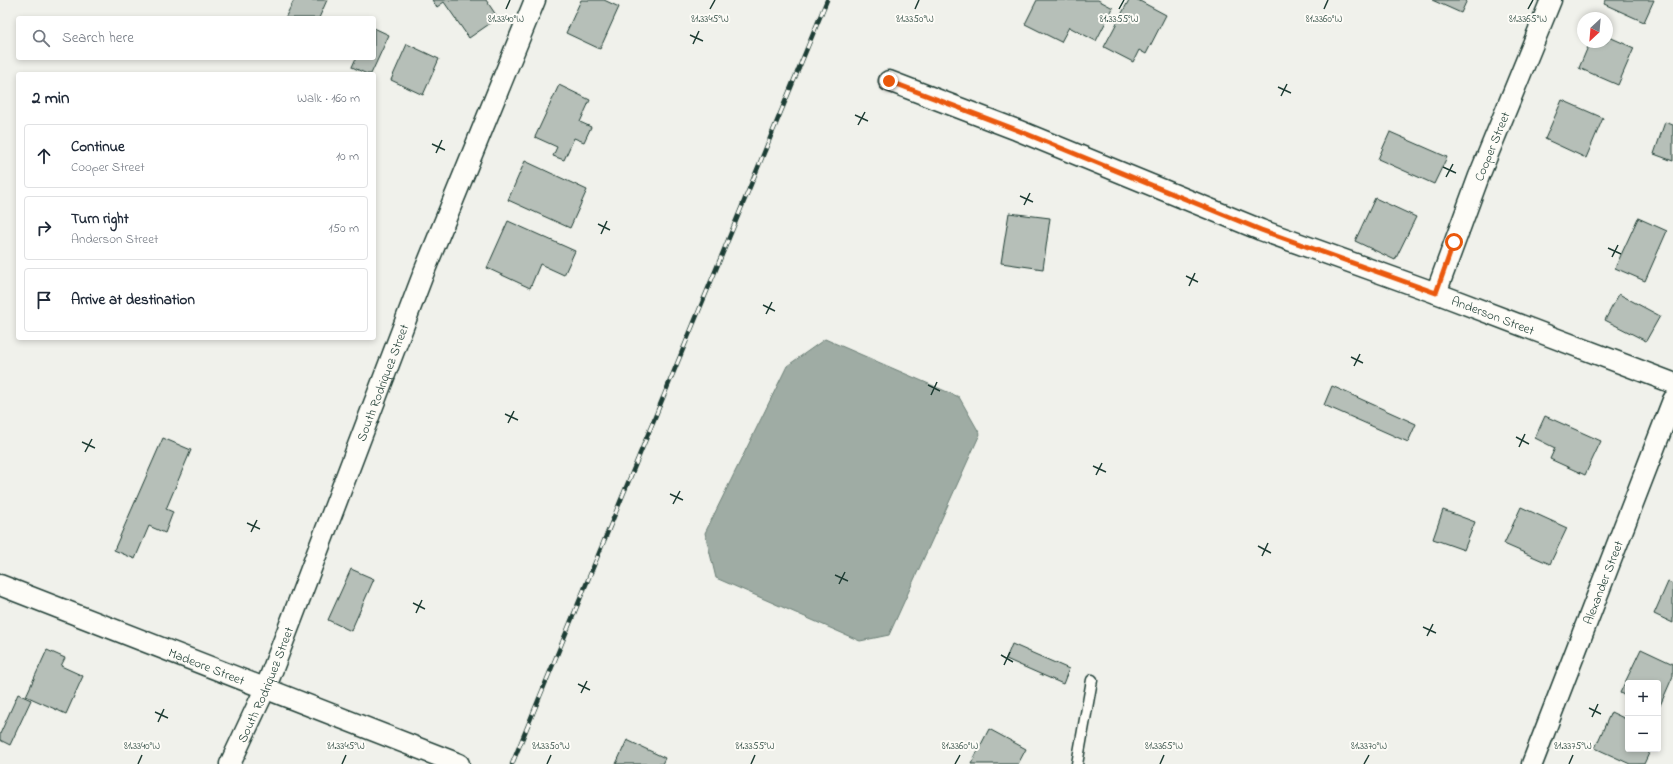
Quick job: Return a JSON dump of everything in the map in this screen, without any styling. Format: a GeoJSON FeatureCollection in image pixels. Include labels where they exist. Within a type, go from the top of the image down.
{"type":"FeatureCollection","features":[{"type":"Feature","properties":{"kind":"street","name":"South Rodriquez Street"},"geometry":{"type":"LineString","coordinates":[[230,764],[266,688],[424,272],[535,0]]}},
{"type":"Feature","properties":{"kind":"street","name":"Cooper Street"},"geometry":{"type":"LineString","coordinates":[[1436,293],[1479,176],[1551,0]]}},
{"type":"Feature","properties":{"kind":"street","name":"Anderson Street"},"geometry":{"type":"LineString","coordinates":[[889,81],[1017,130],[1261,230],[1436,293],[1673,383]]}},
{"type":"Feature","properties":{"kind":"street","name":"Alexander Street"},"geometry":{"type":"LineString","coordinates":[[1532,764],[1673,400]]}},
{"type":"Feature","properties":{"kind":"street","name":"Madeore Street"},"geometry":{"type":"LineString","coordinates":[[0,585],[459,764]]}},
{"type":"Feature","properties":{"kind":"lane"},"geometry":{"type":"LineString","coordinates":[[1077,764],[1092,680]]}},
{"type":"Feature","properties":{"kind":"shaded area"},"geometry":{"type":"Polygon","coordinates":[[[825,339],[959,397],[980,434],[889,635],[860,641],[716,578],[705,533],[787,366],[825,339]]]}},
{"type":"Feature","properties":{"kind":"building"},"geometry":{"type":"Polygon","coordinates":[[[294,0],[327,0],[320,16],[286,16],[294,0]]]}},
{"type":"Feature","properties":{"kind":"building"},"geometry":{"type":"Polygon","coordinates":[[[432,0],[486,0],[498,18],[469,38],[444,2],[437,7],[432,0]]]}},
{"type":"Feature","properties":{"kind":"building"},"geometry":{"type":"Polygon","coordinates":[[[581,0],[604,0],[619,7],[600,49],[566,33],[581,0]]]}},
{"type":"Feature","properties":{"kind":"building"},"geometry":{"type":"Polygon","coordinates":[[[1037,0],[1098,0],[1113,8],[1096,41],[1069,27],[1061,42],[1025,24],[1037,0]]]}},
{"type":"Feature","properties":{"kind":"building"},"geometry":{"type":"Polygon","coordinates":[[[1129,0],[1138,0],[1166,15],[1146,54],[1139,50],[1133,62],[1104,47],[1129,0]]]}},
{"type":"Feature","properties":{"kind":"building"},"geometry":{"type":"Polygon","coordinates":[[[1432,0],[1467,0],[1461,13],[1432,0]]]}},
{"type":"Feature","properties":{"kind":"building"},"geometry":{"type":"Polygon","coordinates":[[[1606,0],[1654,0],[1644,22],[1604,4],[1606,0]]]}},
{"type":"Feature","properties":{"kind":"building"},"geometry":{"type":"Polygon","coordinates":[[[376,29],[389,35],[372,72],[363,72],[352,67],[355,60],[376,60],[376,29]]]}},
{"type":"Feature","properties":{"kind":"building"},"geometry":{"type":"Polygon","coordinates":[[[1613,39],[1634,48],[1618,85],[1579,68],[1587,48],[1613,48],[1613,39]]]}},
{"type":"Feature","properties":{"kind":"building"},"geometry":{"type":"Polygon","coordinates":[[[407,44],[439,59],[423,95],[391,80],[407,44]]]}},
{"type":"Feature","properties":{"kind":"building"},"geometry":{"type":"Polygon","coordinates":[[[559,85],[590,100],[580,122],[591,127],[584,142],[574,138],[564,160],[553,156],[557,147],[535,137],[559,85]]]}},
{"type":"Feature","properties":{"kind":"building"},"geometry":{"type":"Polygon","coordinates":[[[1562,100],[1603,118],[1586,158],[1545,139],[1562,100]]]}},
{"type":"Feature","properties":{"kind":"building"},"geometry":{"type":"Polygon","coordinates":[[[1665,122],[1673,125],[1673,161],[1654,154],[1665,122]]]}},
{"type":"Feature","properties":{"kind":"building"},"geometry":{"type":"Polygon","coordinates":[[[1390,132],[1447,157],[1434,184],[1378,159],[1390,132]]]}},
{"type":"Feature","properties":{"kind":"building"},"geometry":{"type":"Polygon","coordinates":[[[525,161],[587,190],[570,228],[508,200],[525,161]]]}},
{"type":"Feature","properties":{"kind":"building"},"geometry":{"type":"Polygon","coordinates":[[[1375,198],[1416,217],[1395,260],[1355,241],[1375,198]]]}},
{"type":"Feature","properties":{"kind":"building"},"geometry":{"type":"Polygon","coordinates":[[[1009,213],[1050,218],[1043,269],[1001,263],[1009,213]]]}},
{"type":"Feature","properties":{"kind":"building"},"geometry":{"type":"Polygon","coordinates":[[[1638,218],[1667,231],[1645,281],[1615,268],[1638,218]]]}},
{"type":"Feature","properties":{"kind":"building"},"geometry":{"type":"Polygon","coordinates":[[[508,221],[575,251],[564,275],[540,264],[530,288],[487,268],[508,221]]]}},
{"type":"Feature","properties":{"kind":"building"},"geometry":{"type":"Polygon","coordinates":[[[1619,294],[1660,316],[1646,341],[1605,320],[1619,294]]]}},
{"type":"Feature","properties":{"kind":"building"},"geometry":{"type":"Polygon","coordinates":[[[1332,386],[1416,424],[1408,442],[1324,405],[1332,386]]]}},
{"type":"Feature","properties":{"kind":"building"},"geometry":{"type":"Polygon","coordinates":[[[1545,416],[1601,441],[1585,475],[1550,459],[1555,448],[1535,438],[1545,416]]]}},
{"type":"Feature","properties":{"kind":"building"},"geometry":{"type":"Polygon","coordinates":[[[163,438],[191,450],[166,509],[173,512],[165,533],[149,526],[135,559],[114,550],[163,438]]]}},
{"type":"Feature","properties":{"kind":"building"},"geometry":{"type":"Polygon","coordinates":[[[1521,507],[1567,528],[1550,564],[1504,544],[1521,507]]]}},
{"type":"Feature","properties":{"kind":"building"},"geometry":{"type":"Polygon","coordinates":[[[1443,510],[1475,522],[1464,550],[1433,539],[1443,510]]]}},
{"type":"Feature","properties":{"kind":"building"},"geometry":{"type":"Polygon","coordinates":[[[351,569],[374,579],[351,631],[328,620],[351,569]]]}},
{"type":"Feature","properties":{"kind":"building"},"geometry":{"type":"Polygon","coordinates":[[[1668,582],[1673,584],[1673,623],[1654,614],[1668,582]]]}},
{"type":"Feature","properties":{"kind":"building"},"geometry":{"type":"Polygon","coordinates":[[[1012,644],[1069,669],[1063,684],[1006,659],[1012,644]]]}},
{"type":"Feature","properties":{"kind":"building"},"geometry":{"type":"Polygon","coordinates":[[[1641,649],[1673,664],[1673,676],[1661,703],[1661,680],[1626,680],[1641,649]]]}},
{"type":"Feature","properties":{"kind":"building"},"geometry":{"type":"Polygon","coordinates":[[[47,650],[65,658],[61,666],[83,676],[66,714],[26,696],[47,650]]]}},
{"type":"Feature","properties":{"kind":"building"},"geometry":{"type":"Polygon","coordinates":[[[1625,683],[1625,696],[1620,693],[1625,683]]]}},
{"type":"Feature","properties":{"kind":"building"},"geometry":{"type":"Polygon","coordinates":[[[18,694],[31,700],[10,745],[0,740],[0,734],[18,694]]]}},
{"type":"Feature","properties":{"kind":"building"},"geometry":{"type":"Polygon","coordinates":[[[1611,712],[1625,719],[1625,752],[1650,752],[1644,764],[1630,764],[1595,748],[1611,712]]]}},
{"type":"Feature","properties":{"kind":"building"},"geometry":{"type":"Polygon","coordinates":[[[989,729],[1026,749],[1018,764],[971,764],[989,729]]]}},
{"type":"Feature","properties":{"kind":"building"},"geometry":{"type":"Polygon","coordinates":[[[627,740],[665,758],[662,764],[616,764],[627,740]]]}},
{"type":"Feature","properties":{"kind":"railway"},"geometry":{"type":"LineString","coordinates":[[512,764],[827,0]]}},
{"type":"Feature","properties":{"kind":"route"},"geometry":{"type":"LineString","coordinates":[[889,81],[1017,130],[1297,244],[1436,293],[1454,242]]}}]}
